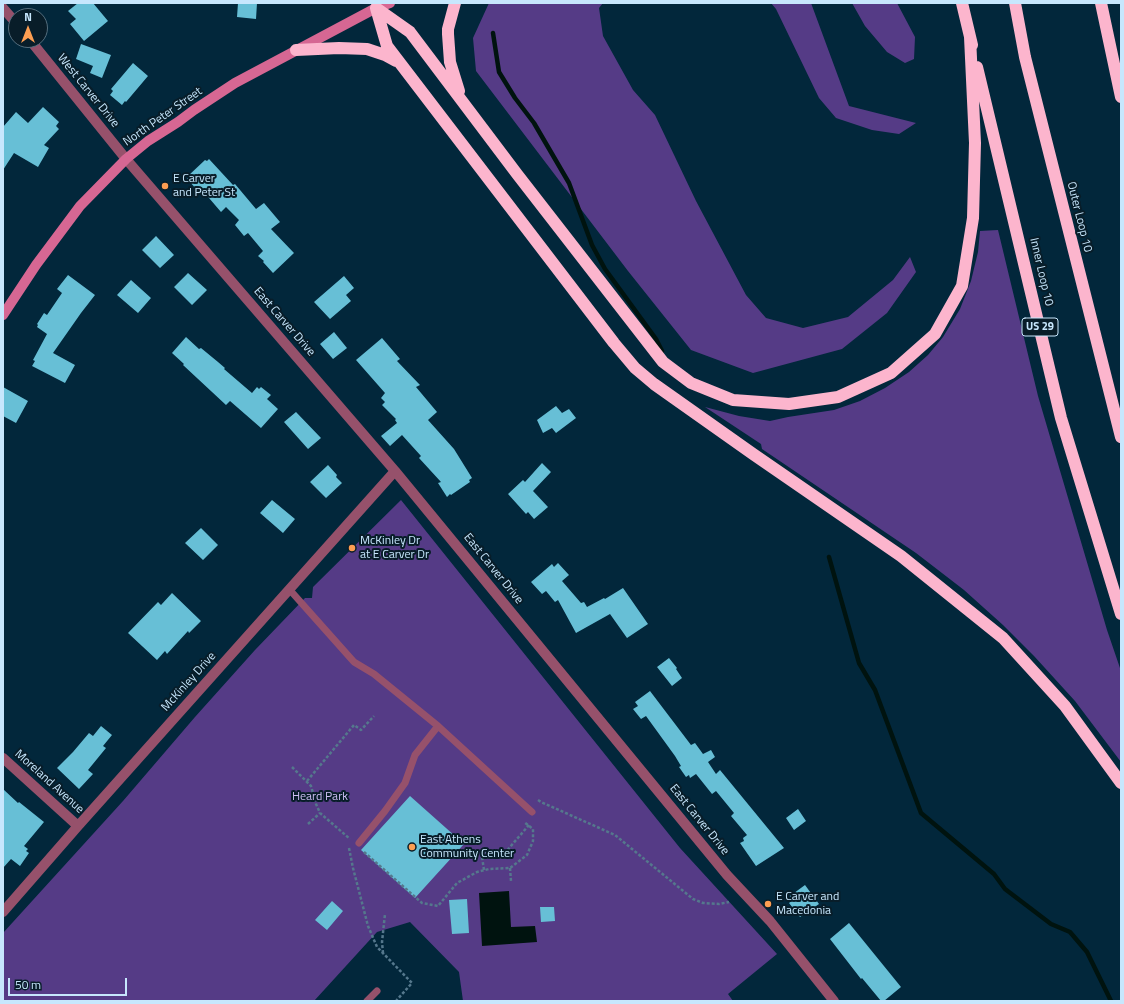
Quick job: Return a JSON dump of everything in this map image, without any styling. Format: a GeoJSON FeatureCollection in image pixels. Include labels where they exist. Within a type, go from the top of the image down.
{"type":"FeatureCollection","features":[{"type":"Feature","properties":{"kind":"highway"},"geometry":{"type":"LineString","coordinates":[[455,3],[448,28],[450,62],[462,100]]}},
{"type":"Feature","properties":{"kind":"highway","name":"Inner Loop 10"},"geometry":{"type":"LineString","coordinates":[[962,3],[1061,418],[1121,614]]}},
{"type":"Feature","properties":{"kind":"highway","name":"Outer Loop 10"},"geometry":{"type":"LineString","coordinates":[[1015,3],[1025,58],[1121,437]]}},
{"type":"Feature","properties":{"kind":"highway"},"geometry":{"type":"LineString","coordinates":[[1101,3],[1121,97]]}},
{"type":"Feature","properties":{"kind":"highway"},"geometry":{"type":"LineString","coordinates":[[374,5],[387,46],[398,62],[614,342],[636,368],[654,384],[753,454],[902,556],[1003,638],[1065,706],[1121,783]]}},
{"type":"Feature","properties":{"kind":"highway"},"geometry":{"type":"LineString","coordinates":[[374,5],[410,32],[517,174],[663,362],[691,383],[733,400],[789,404],[838,397],[891,372],[936,334],[962,286],[973,218],[975,143],[970,37]]}},
{"type":"Feature","properties":{"kind":"highway"},"geometry":{"type":"LineString","coordinates":[[296,50],[339,48],[367,49],[385,55],[398,62]]}},
{"type":"Feature","properties":{"kind":"street","name":"North Peter Street"},"geometry":{"type":"LineString","coordinates":[[3,315],[36,265],[80,206],[126,159],[148,141],[235,83],[374,5],[390,3]]}},
{"type":"Feature","properties":{"kind":"street","name":"West Carver Drive"},"geometry":{"type":"LineString","coordinates":[[36,48],[126,159]]}},
{"type":"Feature","properties":{"kind":"street","name":"East Carver Drive"},"geometry":{"type":"LineString","coordinates":[[126,159],[395,471],[727,875],[770,920],[834,1001]]}},
{"type":"Feature","properties":{"kind":"street","name":"McKinley Drive"},"geometry":{"type":"LineString","coordinates":[[3,912],[395,471]]}},
{"type":"Feature","properties":{"kind":"street","name":"Moreland Avenue"},"geometry":{"type":"LineString","coordinates":[[3,758],[78,826]]}},
{"type":"Feature","properties":{"kind":"lane"},"geometry":{"type":"LineString","coordinates":[[289,589],[354,662],[374,674],[438,726],[532,812]]}},
{"type":"Feature","properties":{"kind":"lane"},"geometry":{"type":"LineString","coordinates":[[360,847],[404,783],[415,755],[438,726]]}},
{"type":"Feature","properties":{"kind":"lane"},"geometry":{"type":"LineString","coordinates":[[368,1001],[377,991]]}},
{"type":"Feature","properties":{"kind":"path"},"geometry":{"type":"LineString","coordinates":[[307,780],[354,725],[361,730],[374,716]]}},
{"type":"Feature","properties":{"kind":"path"},"geometry":{"type":"LineString","coordinates":[[292,767],[307,780],[311,786],[320,813],[352,841]]}},
{"type":"Feature","properties":{"kind":"path"},"geometry":{"type":"LineString","coordinates":[[535,798],[615,835],[693,899],[703,903],[720,904],[729,902]]}},
{"type":"Feature","properties":{"kind":"path"},"geometry":{"type":"LineString","coordinates":[[360,847],[422,903],[438,906],[457,883],[477,872],[484,870],[510,868],[527,855],[533,841],[533,829],[524,821],[541,802]]}},
{"type":"Feature","properties":{"kind":"path"},"geometry":{"type":"LineString","coordinates":[[308,824],[320,813]]}},
{"type":"Feature","properties":{"kind":"path"},"geometry":{"type":"LineString","coordinates":[[484,870],[482,857],[485,851],[490,854],[504,854],[529,825]]}},
{"type":"Feature","properties":{"kind":"path"},"geometry":{"type":"LineString","coordinates":[[349,853],[368,926],[377,947],[412,983],[396,1001]]}},
{"type":"Feature","properties":{"kind":"path"},"geometry":{"type":"LineString","coordinates":[[510,868],[511,881]]}},
{"type":"Feature","properties":{"kind":"path"},"geometry":{"type":"LineString","coordinates":[[383,954],[382,942],[385,914]]}},
{"type":"Feature","properties":{"kind":"green space"},"geometry":{"type":"Polygon","coordinates":[[[489,3],[603,3],[599,8],[603,36],[633,90],[655,115],[696,201],[746,295],[766,318],[803,328],[848,317],[893,280],[910,257],[916,272],[887,313],[842,349],[753,373],[691,350],[628,271],[476,71],[473,38],[489,3]]]}},
{"type":"Feature","properties":{"kind":"green space"},"geometry":{"type":"Polygon","coordinates":[[[771,3],[811,3],[849,106],[916,123],[899,134],[872,130],[836,118],[819,98],[776,9],[771,3]]]}},
{"type":"Feature","properties":{"kind":"green space"},"geometry":{"type":"Polygon","coordinates":[[[852,3],[897,3],[915,37],[914,59],[905,63],[887,52],[865,26],[852,3]]]}},
{"type":"Feature","properties":{"kind":"green space"},"geometry":{"type":"Polygon","coordinates":[[[998,230],[1038,396],[1107,630],[1121,671],[1121,762],[1075,701],[1034,656],[1003,625],[964,590],[916,553],[762,449],[761,444],[705,407],[739,416],[770,421],[834,410],[860,401],[885,388],[909,372],[928,355],[943,337],[960,309],[971,281],[978,252],[980,231],[998,230]]]}},
{"type":"Feature","properties":{"kind":"green space","name":"Heard Park"},"geometry":{"type":"Polygon","coordinates":[[[401,500],[680,848],[777,954],[728,994],[733,1001],[463,1001],[459,972],[410,922],[377,932],[314,1001],[3,1001],[3,933],[123,801],[255,650],[305,598],[312,598],[313,587],[401,500]]]}},
{"type":"Feature","properties":{"kind":"shaded area"},"geometry":{"type":"Polygon","coordinates":[[[509,891],[511,927],[535,926],[537,942],[482,946],[479,893],[509,891]]]}},
{"type":"Feature","properties":{"kind":"building"},"geometry":{"type":"Polygon","coordinates":[[[78,3],[93,3],[108,21],[84,41],[70,24],[76,19],[68,11],[78,3]]]}},
{"type":"Feature","properties":{"kind":"building"},"geometry":{"type":"Polygon","coordinates":[[[238,3],[257,3],[256,19],[237,17],[238,3]]]}},
{"type":"Feature","properties":{"kind":"building"},"geometry":{"type":"Polygon","coordinates":[[[81,44],[111,55],[102,78],[90,73],[93,66],[76,59],[81,44]]]}},
{"type":"Feature","properties":{"kind":"building"},"geometry":{"type":"Polygon","coordinates":[[[133,63],[148,76],[122,105],[110,95],[113,91],[111,89],[133,63]]]}},
{"type":"Feature","properties":{"kind":"building"},"geometry":{"type":"Polygon","coordinates":[[[43,107],[59,122],[56,126],[59,129],[44,145],[49,148],[38,167],[14,153],[3,170],[3,127],[16,112],[28,123],[43,107]]]}},
{"type":"Feature","properties":{"kind":"building"},"geometry":{"type":"Polygon","coordinates":[[[209,159],[233,185],[235,184],[256,209],[264,203],[280,222],[271,229],[294,253],[273,273],[258,256],[263,251],[248,233],[244,236],[235,225],[239,220],[226,207],[221,212],[203,191],[200,193],[187,179],[189,177],[188,176],[205,160],[207,161],[209,159]]]}},
{"type":"Feature","properties":{"kind":"building"},"geometry":{"type":"Polygon","coordinates":[[[156,236],[174,255],[160,268],[142,250],[156,236]]]}},
{"type":"Feature","properties":{"kind":"building"},"geometry":{"type":"Polygon","coordinates":[[[188,273],[207,290],[192,305],[174,287],[188,273]]]}},
{"type":"Feature","properties":{"kind":"building"},"geometry":{"type":"Polygon","coordinates":[[[68,275],[95,295],[53,353],[75,365],[65,383],[32,366],[35,361],[33,360],[47,334],[37,327],[37,324],[44,313],[47,315],[62,293],[57,289],[68,275]]]}},
{"type":"Feature","properties":{"kind":"building"},"geometry":{"type":"Polygon","coordinates":[[[344,276],[354,288],[346,295],[351,301],[330,319],[314,302],[344,276]]]}},
{"type":"Feature","properties":{"kind":"building"},"geometry":{"type":"Polygon","coordinates":[[[131,280],[151,298],[138,313],[117,295],[131,280]]]}},
{"type":"Feature","properties":{"kind":"building"},"geometry":{"type":"Polygon","coordinates":[[[334,332],[347,348],[333,359],[320,344],[334,332]]]}},
{"type":"Feature","properties":{"kind":"building"},"geometry":{"type":"Polygon","coordinates":[[[186,337],[199,349],[201,348],[218,362],[252,393],[257,387],[259,389],[261,387],[271,395],[267,399],[278,409],[261,428],[230,401],[226,405],[172,353],[186,337]]]}},
{"type":"Feature","properties":{"kind":"building"},"geometry":{"type":"Polygon","coordinates":[[[382,338],[400,359],[397,361],[420,385],[416,387],[437,412],[428,420],[454,449],[472,478],[469,480],[470,482],[447,497],[438,483],[441,482],[419,458],[421,456],[402,435],[390,446],[381,436],[397,423],[395,420],[396,419],[382,405],[385,402],[381,398],[385,393],[356,360],[382,338]]]}},
{"type":"Feature","properties":{"kind":"building"},"geometry":{"type":"Polygon","coordinates":[[[3,387],[28,401],[16,423],[3,416],[3,387]]]}},
{"type":"Feature","properties":{"kind":"building"},"geometry":{"type":"Polygon","coordinates":[[[556,406],[562,413],[569,409],[576,418],[556,433],[552,428],[543,433],[537,420],[556,406]]]}},
{"type":"Feature","properties":{"kind":"building"},"geometry":{"type":"Polygon","coordinates":[[[296,412],[321,438],[308,449],[284,422],[296,412]]]}},
{"type":"Feature","properties":{"kind":"building"},"geometry":{"type":"Polygon","coordinates":[[[542,463],[551,472],[533,491],[548,507],[534,519],[528,512],[526,514],[508,494],[523,480],[525,482],[542,463]]]}},
{"type":"Feature","properties":{"kind":"building"},"geometry":{"type":"Polygon","coordinates":[[[328,465],[342,483],[326,498],[310,482],[328,465]]]}},
{"type":"Feature","properties":{"kind":"building"},"geometry":{"type":"Polygon","coordinates":[[[272,500],[295,519],[283,533],[260,513],[272,500]]]}},
{"type":"Feature","properties":{"kind":"building"},"geometry":{"type":"Polygon","coordinates":[[[201,528],[218,545],[203,560],[185,543],[201,528]]]}},
{"type":"Feature","properties":{"kind":"building"},"geometry":{"type":"Polygon","coordinates":[[[558,563],[569,575],[562,581],[581,603],[584,602],[587,607],[604,598],[605,599],[623,588],[648,624],[627,638],[610,614],[576,633],[558,600],[555,602],[546,591],[542,594],[531,582],[552,564],[554,567],[558,563]]]}},
{"type":"Feature","properties":{"kind":"building"},"geometry":{"type":"Polygon","coordinates":[[[172,593],[201,621],[189,633],[188,631],[167,654],[165,651],[157,660],[128,633],[158,602],[161,605],[172,593]]]}},
{"type":"Feature","properties":{"kind":"building"},"geometry":{"type":"Polygon","coordinates":[[[669,658],[677,668],[676,669],[682,678],[672,686],[657,667],[669,658]]]}},
{"type":"Feature","properties":{"kind":"building"},"geometry":{"type":"Polygon","coordinates":[[[650,691],[691,745],[695,743],[703,754],[711,750],[715,757],[708,762],[716,774],[720,770],[784,848],[756,866],[740,843],[744,841],[743,838],[747,835],[731,816],[734,813],[716,791],[712,794],[696,774],[690,778],[689,775],[686,777],[679,767],[681,766],[675,756],[646,716],[641,719],[633,709],[638,706],[635,702],[650,691]]]}},
{"type":"Feature","properties":{"kind":"building"},"geometry":{"type":"Polygon","coordinates":[[[101,726],[112,735],[103,746],[106,748],[88,770],[93,774],[79,789],[57,768],[89,733],[93,736],[101,726]]]}},
{"type":"Feature","properties":{"kind":"building"},"geometry":{"type":"Polygon","coordinates":[[[3,789],[18,803],[19,802],[44,822],[24,846],[28,849],[26,851],[29,853],[20,866],[11,859],[3,868],[3,789]]]}},
{"type":"Feature","properties":{"kind":"building","name":"East Athens Community Center"},"geometry":{"type":"Polygon","coordinates":[[[410,796],[464,844],[415,898],[361,850],[410,796]]]}},
{"type":"Feature","properties":{"kind":"building"},"geometry":{"type":"Polygon","coordinates":[[[798,809],[806,821],[794,830],[786,818],[798,809]]]}},
{"type":"Feature","properties":{"kind":"building"},"geometry":{"type":"Polygon","coordinates":[[[805,885],[819,904],[800,917],[789,903],[793,900],[790,896],[805,885]]]}},
{"type":"Feature","properties":{"kind":"building"},"geometry":{"type":"Polygon","coordinates":[[[467,899],[469,933],[452,934],[449,900],[467,899]]]}},
{"type":"Feature","properties":{"kind":"building"},"geometry":{"type":"Polygon","coordinates":[[[332,901],[343,911],[327,930],[315,920],[332,901]]]}},
{"type":"Feature","properties":{"kind":"building"},"geometry":{"type":"Polygon","coordinates":[[[540,907],[554,907],[555,921],[541,922],[540,907]]]}},
{"type":"Feature","properties":{"kind":"building"},"geometry":{"type":"Polygon","coordinates":[[[849,923],[901,987],[884,1001],[881,1001],[862,978],[861,979],[830,939],[849,923]]]}},
{"type":"Feature","properties":{"kind":"waterway"},"geometry":{"type":"LineString","coordinates":[[493,33],[499,72],[515,98],[534,123],[569,183],[592,245],[605,269],[656,339],[662,351]]}},
{"type":"Feature","properties":{"kind":"waterway"},"geometry":{"type":"LineString","coordinates":[[829,557],[859,663],[875,690],[921,813],[994,874],[1005,889],[1051,924],[1070,932],[1087,952],[1111,1001]]}},
{"type":"Feature","properties":{"kind":"place","name":"E Carver and Peter St"},"geometry":{"type":"Point","coordinates":[165,186]}},
{"type":"Feature","properties":{"kind":"place","name":"McKinley Dr at E Carver Dr"},"geometry":{"type":"Point","coordinates":[352,548]}},
{"type":"Feature","properties":{"kind":"place","name":"East Athens Community Center"},"geometry":{"type":"Point","coordinates":[412,847]}},
{"type":"Feature","properties":{"kind":"place","name":"E Carver and Macedonia"},"geometry":{"type":"Point","coordinates":[768,904]}}]}
